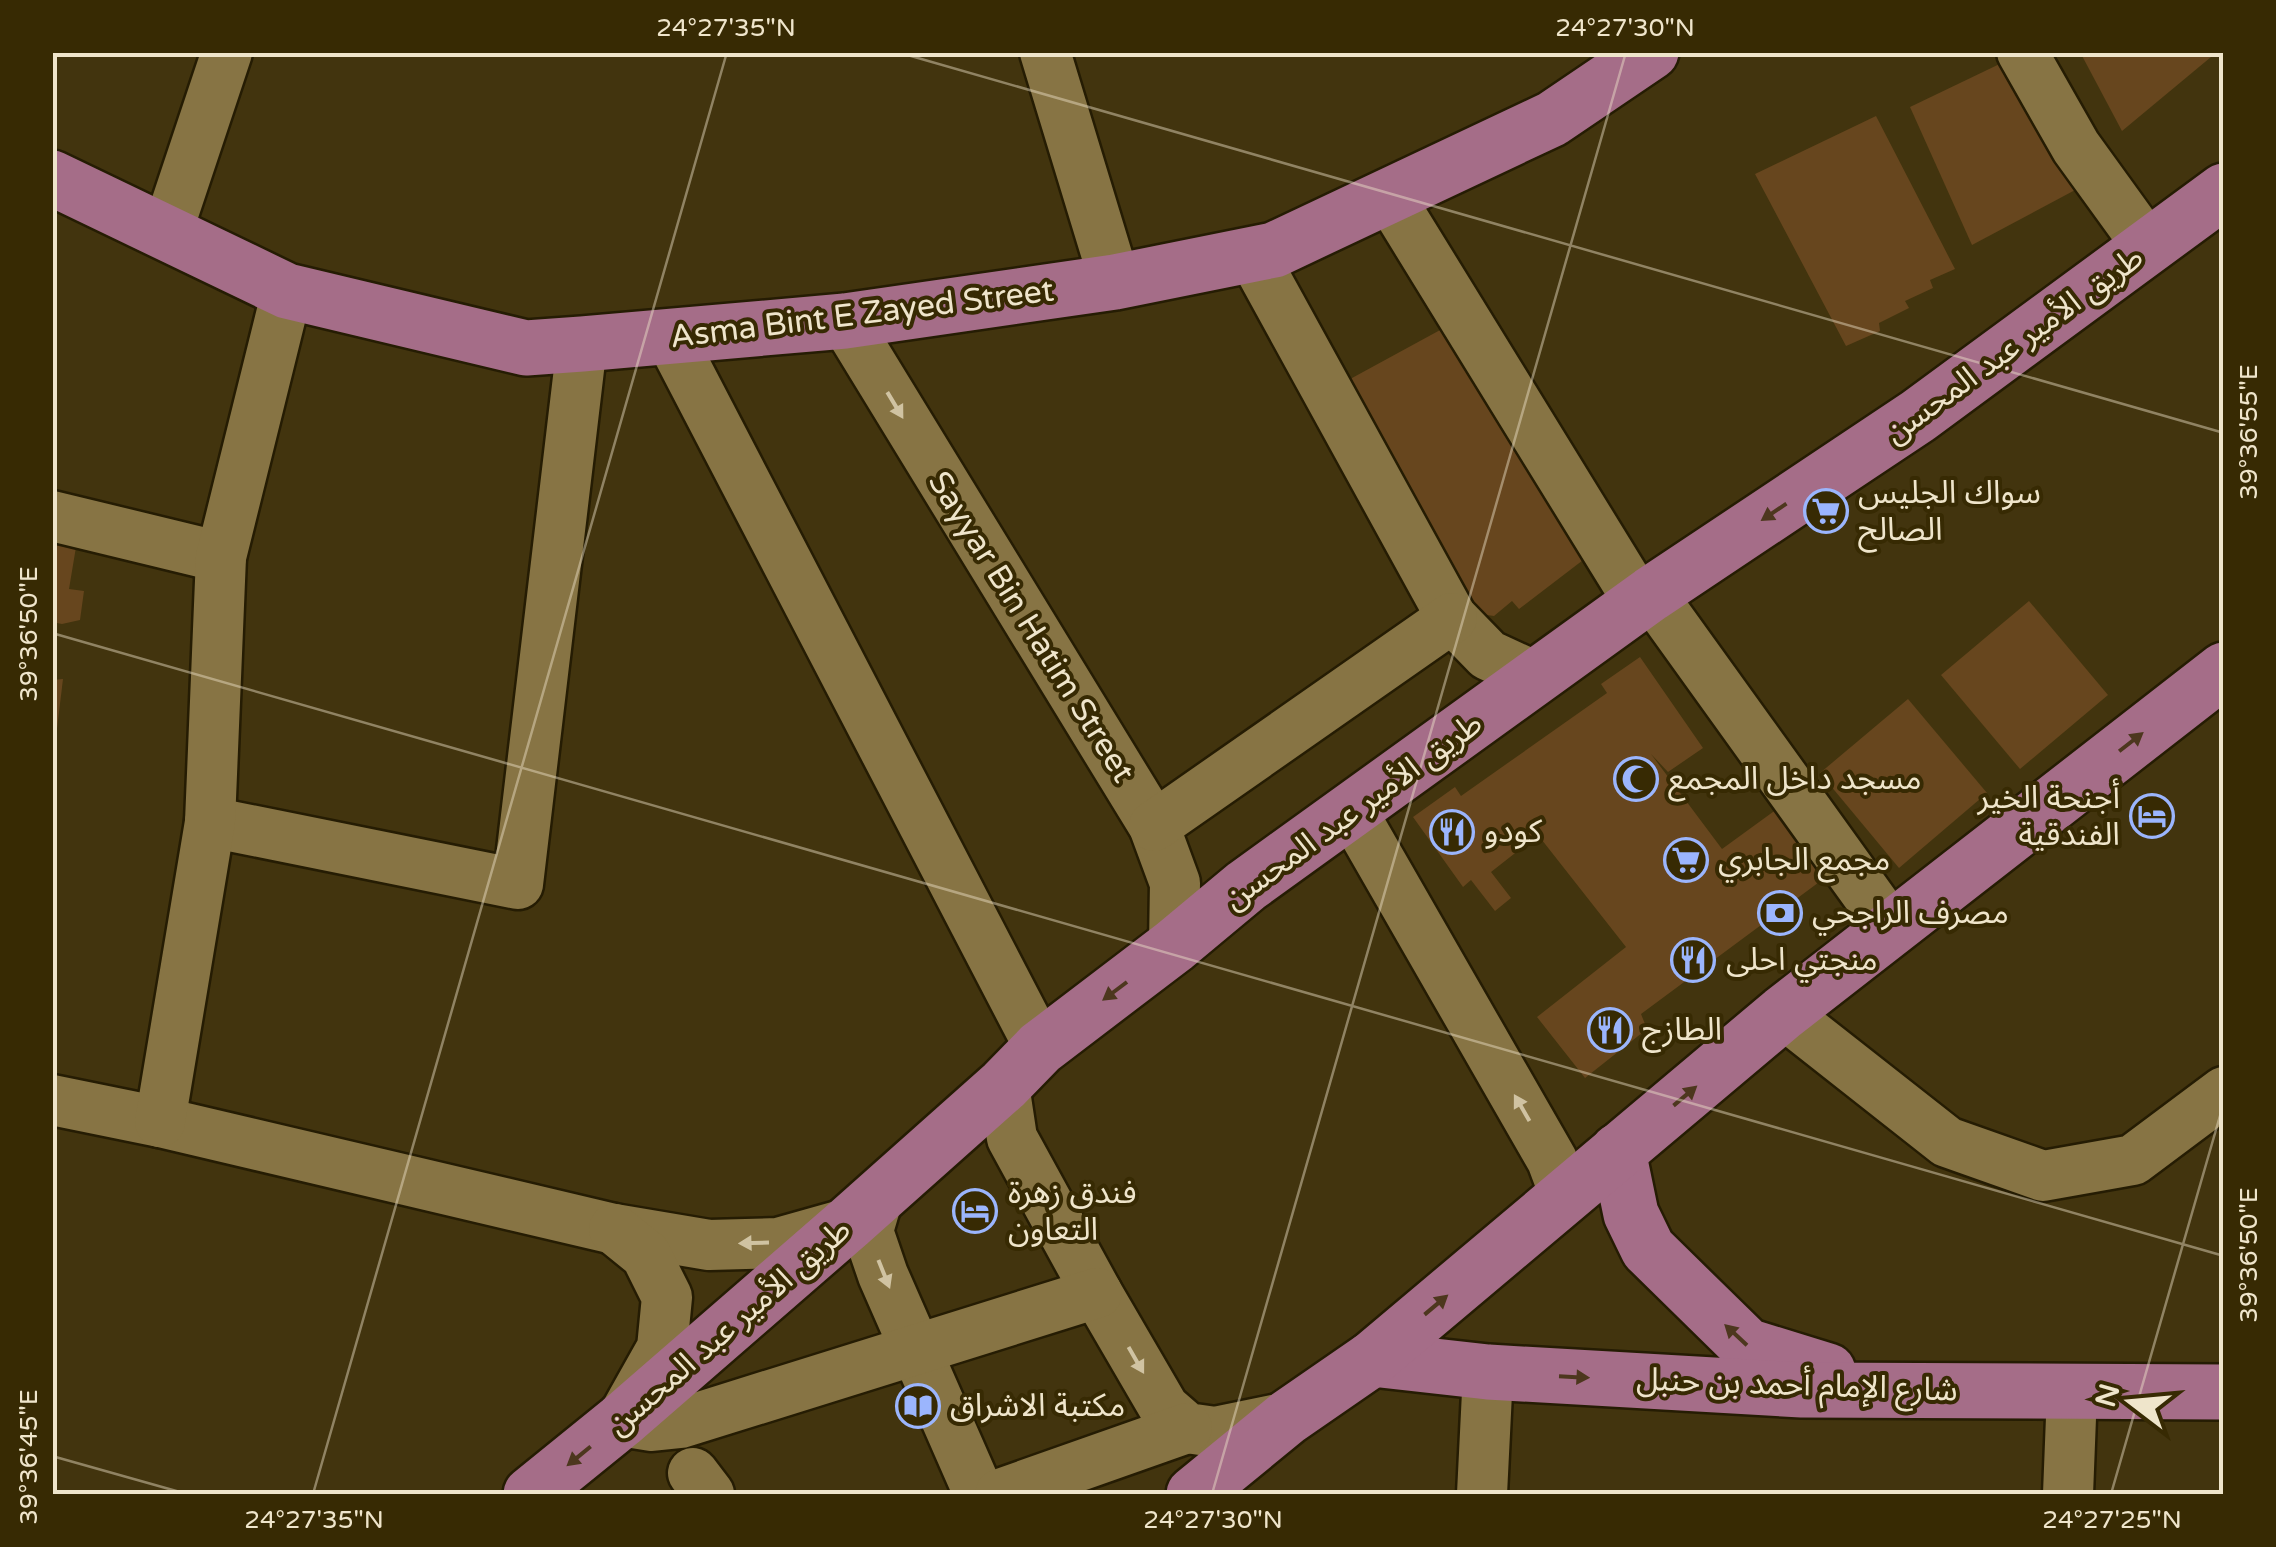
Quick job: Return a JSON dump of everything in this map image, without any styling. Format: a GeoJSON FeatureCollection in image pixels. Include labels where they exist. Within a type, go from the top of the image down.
{"type":"FeatureCollection","features":[{"type":"Feature","properties":{"kind":"main road","name":"Asma Bint E Zayed Street"},"geometry":{"type":"LineString","coordinates":[[52,178],[287,291],[526,348],[582,344],[845,321],[1115,282],[1274,250],[1552,120],[1651,52]]}},
{"type":"Feature","properties":{"kind":"main road","name":"طريق الأمير عبد المحسن"},"geometry":{"type":"LineString","coordinates":[[531,1494],[864,1210],[1022,1067],[1246,886],[1645,598],[1918,416],[2224,191]]}},
{"type":"Feature","properties":{"kind":"main road"},"geometry":{"type":"LineString","coordinates":[[1194,1494],[1288,1417],[1372,1359],[1784,1013],[2224,670]]}},
{"type":"Feature","properties":{"kind":"main road"},"geometry":{"type":"LineString","coordinates":[[1618,1151],[1631,1214],[1648,1249],[1747,1346],[1893,1390]]}},
{"type":"Feature","properties":{"kind":"main road","name":"شارع الإمام أحمد بن حنبل"},"geometry":{"type":"LineString","coordinates":[[1372,1359],[1488,1372],[1802,1390],[2224,1392]]}},
{"type":"Feature","properties":{"kind":"street"},"geometry":{"type":"LineString","coordinates":[[167,232],[227,52]]}},
{"type":"Feature","properties":{"kind":"street"},"geometry":{"type":"LineString","coordinates":[[1045,52],[1115,282]]}},
{"type":"Feature","properties":{"kind":"street"},"geometry":{"type":"LineString","coordinates":[[2022,52],[2076,147],[2149,248]]}},
{"type":"Feature","properties":{"kind":"street"},"geometry":{"type":"LineString","coordinates":[[1388,196],[1645,598],[1892,929]]}},
{"type":"Feature","properties":{"kind":"street"},"geometry":{"type":"LineString","coordinates":[[1252,254],[1452,618],[1488,655],[1536,677]]}},
{"type":"Feature","properties":{"kind":"street"},"geometry":{"type":"LineString","coordinates":[[160,1122],[210,822],[221,557],[287,291]]}},
{"type":"Feature","properties":{"kind":"street","name":"Sayyar Bin Hatim Street"},"geometry":{"type":"LineString","coordinates":[[845,321],[1154,826],[1175,883],[1174,946]]}},
{"type":"Feature","properties":{"kind":"street"},"geometry":{"type":"LineString","coordinates":[[670,337],[1022,1067],[1012,1138],[1164,1408],[1188,1428]]}},
{"type":"Feature","properties":{"kind":"street"},"geometry":{"type":"LineString","coordinates":[[210,822],[518,884],[582,344]]}},
{"type":"Feature","properties":{"kind":"street"},"geometry":{"type":"LineString","coordinates":[[52,516],[221,557]]}},
{"type":"Feature","properties":{"kind":"street"},"geometry":{"type":"LineString","coordinates":[[1154,826],[1452,618]]}},
{"type":"Feature","properties":{"kind":"street"},"geometry":{"type":"LineString","coordinates":[[1351,810],[1552,1160],[1565,1195]]}},
{"type":"Feature","properties":{"kind":"street"},"geometry":{"type":"LineString","coordinates":[[1784,1013],[1947,1142],[2043,1176],[2133,1160],[2224,1092]]}},
{"type":"Feature","properties":{"kind":"street"},"geometry":{"type":"LineString","coordinates":[[52,1100],[614,1230],[709,1245],[778,1243],[864,1210],[883,1275],[980,1494]]}},
{"type":"Feature","properties":{"kind":"street"},"geometry":{"type":"LineString","coordinates":[[614,1230],[646,1255],[667,1297],[662,1348],[621,1421],[652,1426],[681,1423],[1097,1293]]}},
{"type":"Feature","properties":{"kind":"street"},"geometry":{"type":"LineString","coordinates":[[1482,1494],[1488,1372]]}},
{"type":"Feature","properties":{"kind":"street"},"geometry":{"type":"LineString","coordinates":[[2068,1494],[2072,1392]]}},
{"type":"Feature","properties":{"kind":"street"},"geometry":{"type":"LineString","coordinates":[[1000,1494],[1188,1428],[1215,1432],[1288,1417]]}},
{"type":"Feature","properties":{"kind":"building"},"geometry":{"type":"Polygon","coordinates":[[[2080,52],[2217,52],[2122,131],[2080,52]]]}},
{"type":"Feature","properties":{"kind":"building"},"geometry":{"type":"Polygon","coordinates":[[[2010,59],[2077,189],[1972,245],[1910,107],[2010,59]]]}},
{"type":"Feature","properties":{"kind":"building"},"geometry":{"type":"Polygon","coordinates":[[[1876,116],[1955,269],[1930,280],[1933,288],[1905,301],[1909,308],[1879,323],[1880,331],[1846,346],[1755,174],[1876,116]]]}},
{"type":"Feature","properties":{"kind":"building"},"geometry":{"type":"Polygon","coordinates":[[[1453,323],[1591,554],[1519,609],[1512,601],[1494,616],[1472,613],[1341,384],[1453,323]]]}},
{"type":"Feature","properties":{"kind":"building"},"geometry":{"type":"Polygon","coordinates":[[[52,545],[76,547],[69,589],[84,591],[80,620],[52,622],[52,545]]]}},
{"type":"Feature","properties":{"kind":"building"},"geometry":{"type":"Polygon","coordinates":[[[2029,601],[2108,695],[2020,769],[1941,675],[2029,601]]]}},
{"type":"Feature","properties":{"kind":"building","name":"مجمع الجابري"},"geometry":{"type":"Polygon","coordinates":[[[1640,657],[1703,748],[1668,772],[1651,754],[1722,849],[1777,809],[1826,877],[1641,1014],[1647,1029],[1585,1078],[1537,1017],[1626,947],[1538,835],[1491,872],[1511,898],[1495,911],[1471,880],[1463,887],[1413,817],[1455,787],[1461,796],[1607,693],[1601,684],[1640,657]]]}},
{"type":"Feature","properties":{"kind":"building"},"geometry":{"type":"Polygon","coordinates":[[[63,679],[55,745],[52,745],[52,680],[63,679]]]}},
{"type":"Feature","properties":{"kind":"building"},"geometry":{"type":"Polygon","coordinates":[[[1908,699],[1987,793],[1899,868],[1820,773],[1908,699]]]}},
{"type":"Feature","properties":{"kind":"place","name":"سواك الجليس الصالح"},"geometry":{"type":"Point","coordinates":[1826,511]}},
{"type":"Feature","properties":{"kind":"place","name":"مسجد داخل المجمع"},"geometry":{"type":"Point","coordinates":[1636,779]}},
{"type":"Feature","properties":{"kind":"place","name":"أجنحة الخير الفندقية"},"geometry":{"type":"Point","coordinates":[2152,816]}},
{"type":"Feature","properties":{"kind":"place","name":"كودو"},"geometry":{"type":"Point","coordinates":[1452,832]}},
{"type":"Feature","properties":{"kind":"place","name":"مجمع الجابري"},"geometry":{"type":"Point","coordinates":[1686,860]}},
{"type":"Feature","properties":{"kind":"place","name":"مصرف الراجحي"},"geometry":{"type":"Point","coordinates":[1780,913]}},
{"type":"Feature","properties":{"kind":"place","name":"منجتي احلى"},"geometry":{"type":"Point","coordinates":[1693,960]}},
{"type":"Feature","properties":{"kind":"place","name":"الطازج"},"geometry":{"type":"Point","coordinates":[1610,1030]}},
{"type":"Feature","properties":{"kind":"place","name":"فندق زهرة التعاون"},"geometry":{"type":"Point","coordinates":[975,1211]}},
{"type":"Feature","properties":{"kind":"place","name":"مكتبة الاشراق"},"geometry":{"type":"Point","coordinates":[918,1406]}}]}
